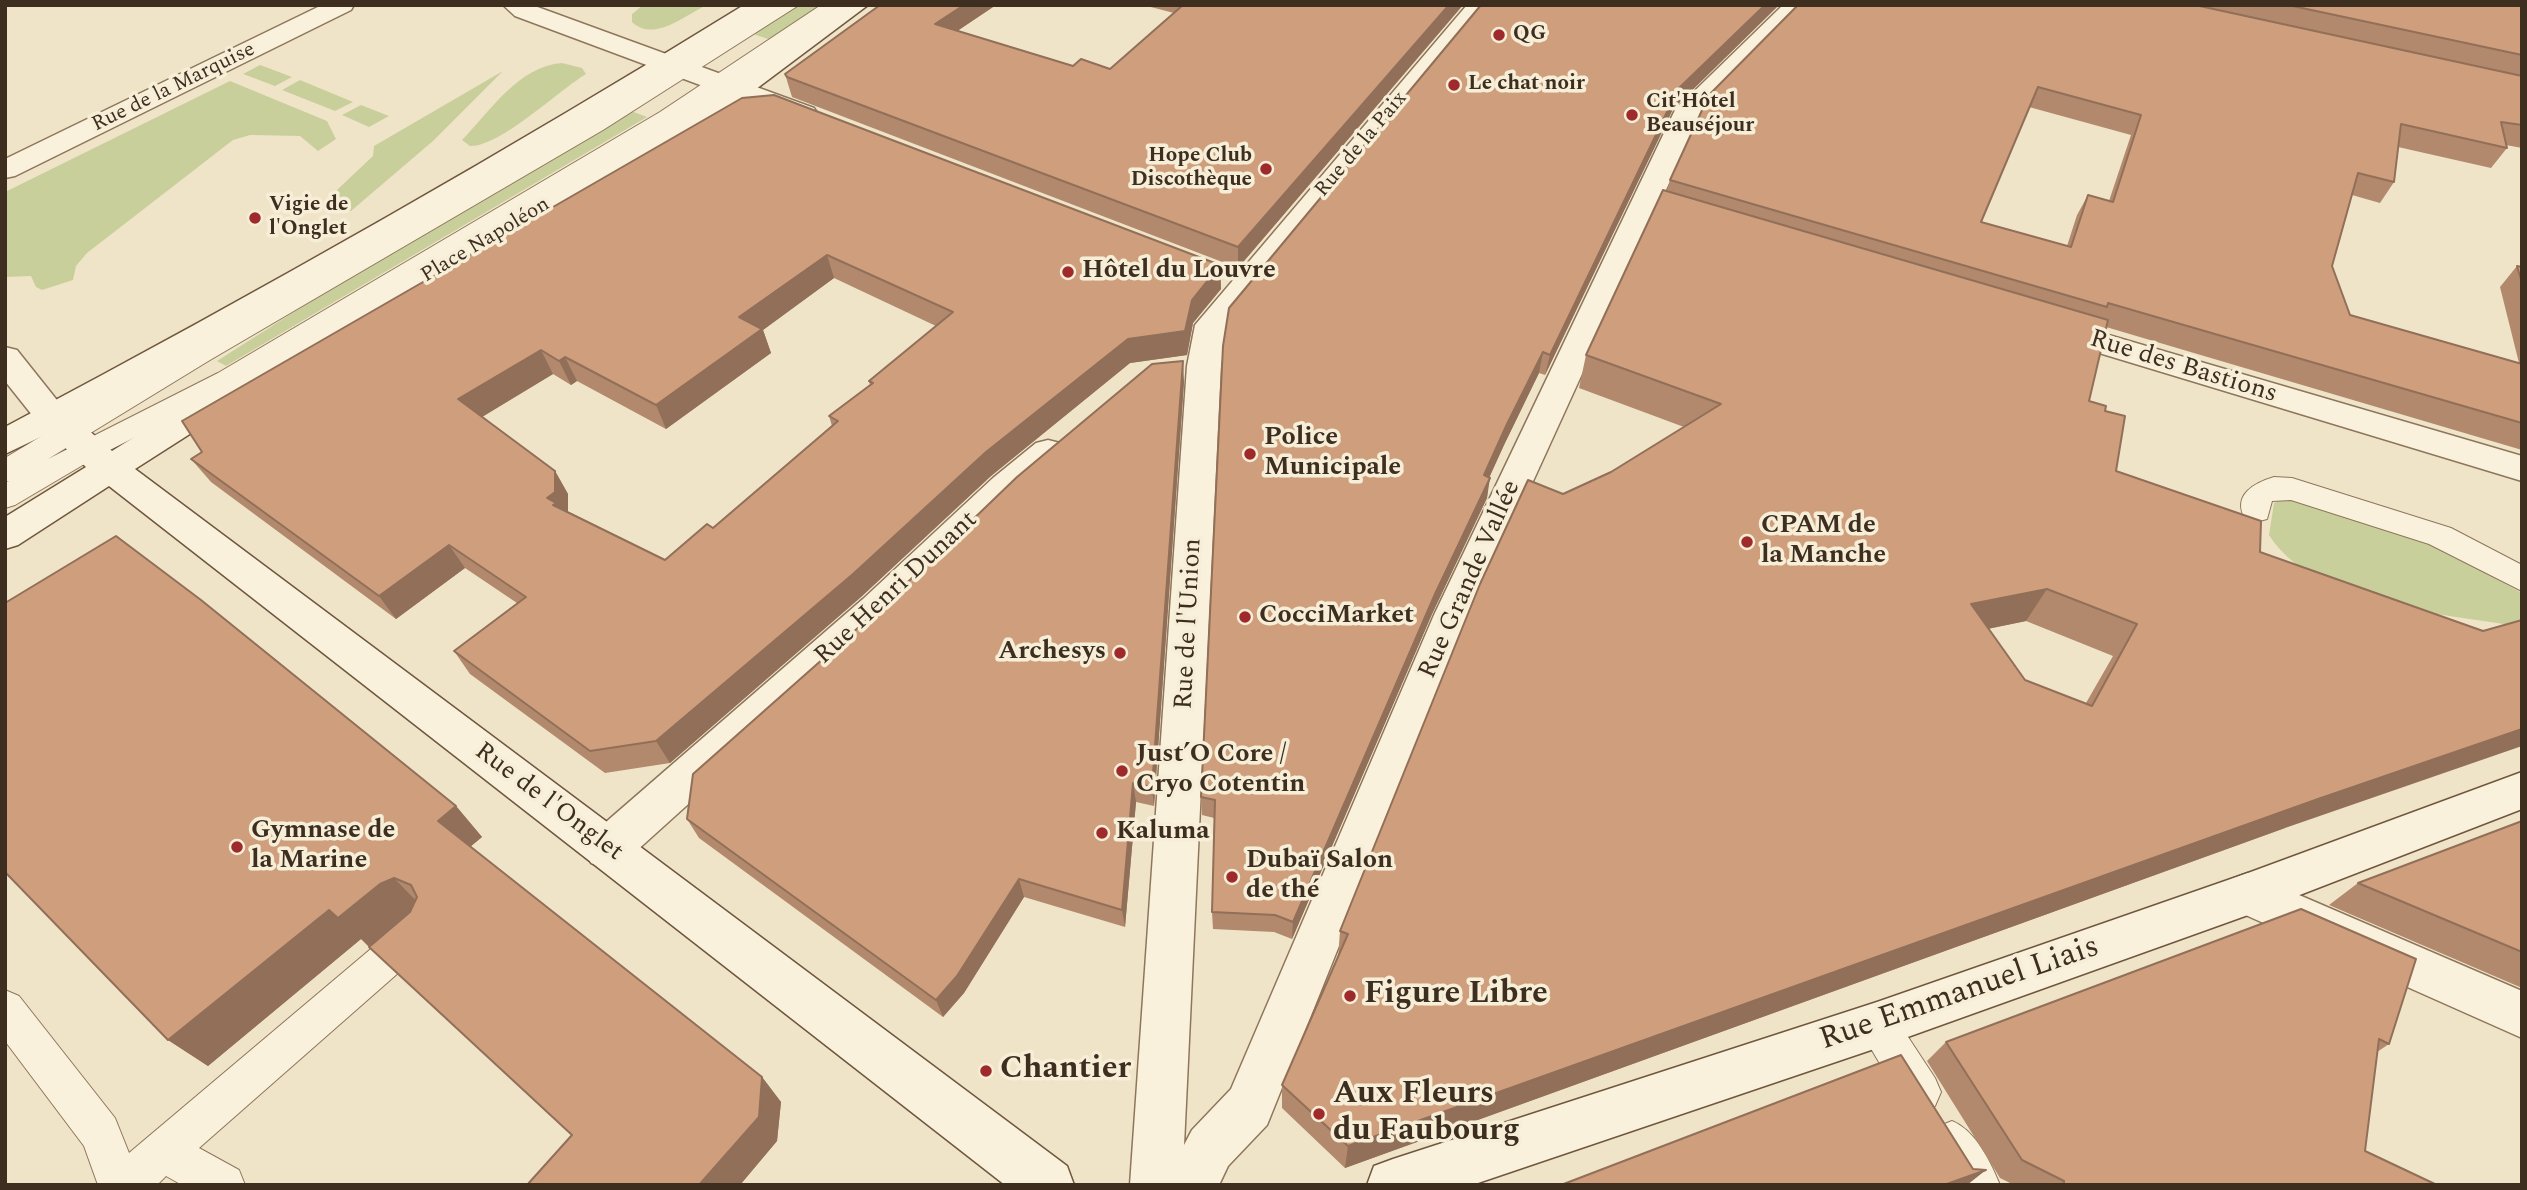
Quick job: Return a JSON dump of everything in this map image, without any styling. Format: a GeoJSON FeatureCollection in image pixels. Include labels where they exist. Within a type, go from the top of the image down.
{"type":"FeatureCollection","features":[{"type":"Feature","properties":{"kind":"street","name":"Rue de la Marquise"},"geometry":{"type":"LineString","coordinates":[[5,170],[342,5]]}},
{"type":"Feature","properties":{"kind":"street"},"geometry":{"type":"LineString","coordinates":[[515,5],[537,16],[730,85],[831,125]]}},
{"type":"Feature","properties":{"kind":"street"},"geometry":{"type":"LineString","coordinates":[[5,535],[80,441],[169,354],[618,95],[678,67],[762,5]]}},
{"type":"Feature","properties":{"kind":"street","name":"Place Napoléon"},"geometry":{"type":"LineString","coordinates":[[80,441],[231,392],[671,132],[730,85],[856,5]]}},
{"type":"Feature","properties":{"kind":"street","name":"Rue de la Paix"},"geometry":{"type":"LineString","coordinates":[[1231,279],[1480,5]]}},
{"type":"Feature","properties":{"kind":"street","name":"Rue Grande Vallée"},"geometry":{"type":"LineString","coordinates":[[1191,1185],[1210,1147],[1249,1107],[1453,615],[1656,210],[1689,110],[1797,5]]}},
{"type":"Feature","properties":{"kind":"street","name":"Rue de l'Union"},"geometry":{"type":"LineString","coordinates":[[1156,1185],[1186,368],[1211,325],[1231,279]]}},
{"type":"Feature","properties":{"kind":"street","name":"Rue des Bastions"},"geometry":{"type":"LineString","coordinates":[[2029,322],[2522,469]]}},
{"type":"Feature","properties":{"kind":"street","name":"Rue de l'Onglet"},"geometry":{"type":"LineString","coordinates":[[5,358],[80,441],[607,849],[1048,1185]]}},
{"type":"Feature","properties":{"kind":"street","name":"Rue Henri Dunant"},"geometry":{"type":"LineString","coordinates":[[607,849],[877,610],[1006,487],[1080,426]]}},
{"type":"Feature","properties":{"kind":"street"},"geometry":{"type":"LineString","coordinates":[[5,442],[80,441]]}},
{"type":"Feature","properties":{"kind":"street","name":"Rue Emmanuel Liais"},"geometry":{"type":"LineString","coordinates":[[1393,1185],[1877,1025],[2248,894],[2522,790]]}},
{"type":"Feature","properties":{"kind":"street"},"geometry":{"type":"LineString","coordinates":[[2248,894],[2522,1015]]}},
{"type":"Feature","properties":{"kind":"lane"},"geometry":{"type":"LineString","coordinates":[[678,67],[789,5]]}},
{"type":"Feature","properties":{"kind":"lane"},"geometry":{"type":"LineString","coordinates":[[730,85],[835,5]]}},
{"type":"Feature","properties":{"kind":"lane"},"geometry":{"type":"LineString","coordinates":[[5,472],[80,441]]}},
{"type":"Feature","properties":{"kind":"lane"},"geometry":{"type":"LineString","coordinates":[[5,497],[80,441]]}},
{"type":"Feature","properties":{"kind":"lane"},"geometry":{"type":"LineString","coordinates":[[2256,512],[2258,495],[2274,488],[2292,489],[2440,536],[2522,579]]}},
{"type":"Feature","properties":{"kind":"lane"},"geometry":{"type":"LineString","coordinates":[[5,1009],[100,1133],[121,1185],[424,927]]}},
{"type":"Feature","properties":{"kind":"lane"},"geometry":{"type":"LineString","coordinates":[[1877,1025],[1979,1185]]}},
{"type":"Feature","properties":{"kind":"lane"},"geometry":{"type":"LineString","coordinates":[[163,1150],[224,1185]]}},
{"type":"Feature","properties":{"kind":"green space"},"geometry":{"type":"Polygon","coordinates":[[[643,5],[707,5],[670,25],[650,30],[632,22],[632,14],[643,5]]]}},
{"type":"Feature","properties":{"kind":"green space"},"geometry":{"type":"Polygon","coordinates":[[[798,5],[824,5],[771,40],[753,34],[798,5]]]}},
{"type":"Feature","properties":{"kind":"green space"},"geometry":{"type":"Polygon","coordinates":[[[562,63],[582,68],[586,74],[497,138],[470,146],[462,140],[519,81],[532,72],[562,63]]]}},
{"type":"Feature","properties":{"kind":"green space"},"geometry":{"type":"Polygon","coordinates":[[[260,65],[292,77],[275,86],[243,74],[260,65]]]}},
{"type":"Feature","properties":{"kind":"green space"},"geometry":{"type":"Polygon","coordinates":[[[503,71],[433,141],[351,211],[320,206],[373,156],[374,146],[503,71]]]}},
{"type":"Feature","properties":{"kind":"green space"},"geometry":{"type":"Polygon","coordinates":[[[300,80],[353,102],[335,111],[282,90],[300,80]]]}},
{"type":"Feature","properties":{"kind":"green space"},"geometry":{"type":"Polygon","coordinates":[[[230,81],[327,121],[336,139],[318,151],[300,136],[250,135],[233,140],[87,253],[76,266],[73,280],[42,290],[36,287],[31,276],[6,277],[5,192],[230,81]]]}},
{"type":"Feature","properties":{"kind":"green space"},"geometry":{"type":"Polygon","coordinates":[[[361,105],[389,116],[369,127],[342,115],[361,105]]]}},
{"type":"Feature","properties":{"kind":"green space"},"geometry":{"type":"Polygon","coordinates":[[[631,111],[647,117],[226,366],[217,361],[319,296],[631,111]]]}},
{"type":"Feature","properties":{"kind":"green space"},"geometry":{"type":"Polygon","coordinates":[[[2284,498],[2429,542],[2522,593],[2522,627],[2384,603],[2317,578],[2290,559],[2269,535],[2274,503],[2284,498]]]}},
{"type":"Feature","properties":{"kind":"building"},"geometry":{"type":"Polygon","coordinates":[[[880,5],[964,5],[935,24],[1073,66],[1081,59],[1110,69],[1183,5],[1449,5],[1238,247],[787,77],[785,74],[880,5]]]}},
{"type":"Feature","properties":{"kind":"building"},"geometry":{"type":"Polygon","coordinates":[[[1481,5],[1765,5],[1678,89],[1550,355],[1543,352],[1507,424],[1484,475],[1490,478],[1435,594],[1293,922],[1275,915],[1212,912],[1215,800],[1201,797],[1223,346],[1229,308],[1481,5]]]}},
{"type":"Feature","properties":{"kind":"building"},"geometry":{"type":"Polygon","coordinates":[[[1798,5],[2195,5],[2522,76],[2522,125],[2501,122],[2507,148],[2401,124],[2394,182],[2358,173],[2332,266],[2350,315],[2522,364],[2522,423],[2108,303],[2107,307],[1670,180],[1709,95],[1798,5]],[[2038,87],[1981,222],[2071,247],[2088,195],[2113,202],[2141,115],[2038,87]]]}},
{"type":"Feature","properties":{"kind":"building"},"geometry":{"type":"Polygon","coordinates":[[[2288,5],[2522,5],[2522,55],[2288,5]]]}},
{"type":"Feature","properties":{"kind":"building"},"geometry":{"type":"Polygon","coordinates":[[[774,95],[1220,265],[1192,300],[1185,331],[1128,339],[986,452],[853,574],[656,741],[590,751],[454,651],[526,597],[449,545],[379,596],[191,459],[202,452],[182,421],[742,98],[774,95]],[[827,255],[739,317],[762,329],[656,405],[565,357],[559,361],[541,350],[458,399],[555,471],[555,492],[547,498],[556,503],[553,505],[665,560],[707,524],[713,528],[838,421],[829,416],[873,383],[869,381],[953,312],[827,255]]]}},
{"type":"Feature","properties":{"kind":"building"},"geometry":{"type":"Polygon","coordinates":[[[1663,190],[2108,320],[2089,401],[2106,406],[2105,411],[2125,416],[2116,471],[2261,521],[2260,552],[2483,631],[2522,620],[2522,729],[2318,799],[1348,1146],[1282,1085],[1348,934],[1340,931],[1480,584],[1528,480],[1563,494],[1611,472],[1721,404],[1586,355],[1663,190]],[[2047,589],[1971,604],[2025,680],[2092,706],[2137,624],[2047,589]]]}},
{"type":"Feature","properties":{"kind":"building"},"geometry":{"type":"Polygon","coordinates":[[[2517,266],[2522,267],[2522,283],[2517,266]]]}},
{"type":"Feature","properties":{"kind":"building"},"geometry":{"type":"Polygon","coordinates":[[[1183,361],[1152,787],[1133,783],[1122,910],[1019,879],[957,976],[936,1000],[687,819],[693,774],[886,603],[1017,477],[1152,364],[1183,361]]]}},
{"type":"Feature","properties":{"kind":"building"},"geometry":{"type":"Polygon","coordinates":[[[116,536],[201,600],[456,806],[438,821],[762,1077],[759,1117],[699,1185],[527,1185],[572,1135],[369,947],[410,912],[417,897],[411,885],[394,878],[380,884],[338,918],[329,910],[168,1040],[5,872],[5,603],[116,536]]]}},
{"type":"Feature","properties":{"kind":"building"},"geometry":{"type":"Polygon","coordinates":[[[2522,821],[2522,952],[2358,883],[2522,821]]]}},
{"type":"Feature","properties":{"kind":"building"},"geometry":{"type":"Polygon","coordinates":[[[2301,909],[2416,959],[2389,1044],[2379,1039],[2365,1151],[2437,1185],[2064,1185],[2064,1181],[2022,1160],[1946,1042],[2301,909]]]}},
{"type":"Feature","properties":{"kind":"building"},"geometry":{"type":"Polygon","coordinates":[[[1901,1055],[1973,1169],[1986,1170],[1944,1185],[1561,1185],[1901,1055]]]}},
{"type":"Feature","properties":{"kind":"place","name":"QG"},"geometry":{"type":"Point","coordinates":[1499,35]}},
{"type":"Feature","properties":{"kind":"place","name":"Le chat noir"},"geometry":{"type":"Point","coordinates":[1454,85]}},
{"type":"Feature","properties":{"kind":"place","name":"Cit'Hôtel Beauséjour"},"geometry":{"type":"Point","coordinates":[1632,115]}},
{"type":"Feature","properties":{"kind":"place","name":"Hope Club Discothèque"},"geometry":{"type":"Point","coordinates":[1266,169]}},
{"type":"Feature","properties":{"kind":"place","name":"Vigie de l'Onglet"},"geometry":{"type":"Point","coordinates":[255,218]}},
{"type":"Feature","properties":{"kind":"place","name":"Hôtel du Louvre"},"geometry":{"type":"Point","coordinates":[1068,272]}},
{"type":"Feature","properties":{"kind":"place","name":"Police Municipale"},"geometry":{"type":"Point","coordinates":[1250,454]}},
{"type":"Feature","properties":{"kind":"place","name":"CPAM de la Manche"},"geometry":{"type":"Point","coordinates":[1747,542]}},
{"type":"Feature","properties":{"kind":"place","name":"CocciMarket"},"geometry":{"type":"Point","coordinates":[1245,617]}},
{"type":"Feature","properties":{"kind":"place","name":"Archesys"},"geometry":{"type":"Point","coordinates":[1120,653]}},
{"type":"Feature","properties":{"kind":"place","name":"Just’O Core / Cryo Cotentin"},"geometry":{"type":"Point","coordinates":[1122,771]}},
{"type":"Feature","properties":{"kind":"place","name":"Kaluma"},"geometry":{"type":"Point","coordinates":[1102,833]}},
{"type":"Feature","properties":{"kind":"place","name":"Gymnase de la Marine"},"geometry":{"type":"Point","coordinates":[237,847]}},
{"type":"Feature","properties":{"kind":"place","name":"Dubaï Salon de thé"},"geometry":{"type":"Point","coordinates":[1232,877]}},
{"type":"Feature","properties":{"kind":"place","name":"Figure Libre"},"geometry":{"type":"Point","coordinates":[1350,996]}},
{"type":"Feature","properties":{"kind":"place","name":"Chantier"},"geometry":{"type":"Point","coordinates":[986,1071]}},
{"type":"Feature","properties":{"kind":"place","name":"Aux Fleurs du Faubourg"},"geometry":{"type":"Point","coordinates":[1319,1114]}}]}
